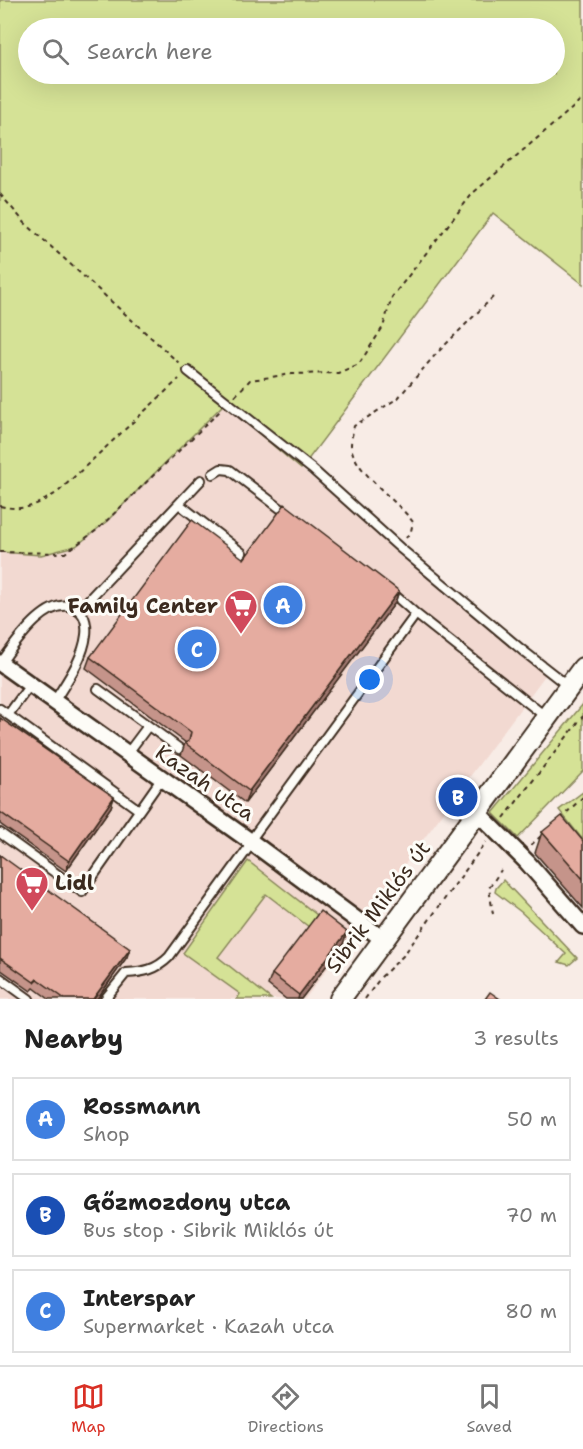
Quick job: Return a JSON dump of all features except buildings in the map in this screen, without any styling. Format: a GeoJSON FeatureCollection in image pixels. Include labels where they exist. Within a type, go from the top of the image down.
{"type":"FeatureCollection","features":[{"type":"Feature","properties":{"kind":"street","name":"Kazah utca"},"geometry":{"type":"LineString","coordinates":[[0,663],[384,940]]}},
{"type":"Feature","properties":{"kind":"street","name":"Sibrik Miklós út"},"geometry":{"type":"LineString","coordinates":[[340,999],[583,669]]}},
{"type":"Feature","properties":{"kind":"street"},"geometry":{"type":"LineString","coordinates":[[477,812],[520,855],[583,926]]}},
{"type":"Feature","properties":{"kind":"lane"},"geometry":{"type":"LineString","coordinates":[[188,372],[312,469],[400,548],[569,687]]}},
{"type":"Feature","properties":{"kind":"lane"},"geometry":{"type":"LineString","coordinates":[[213,474],[221,469],[230,470],[297,521]]}},
{"type":"Feature","properties":{"kind":"lane"},"geometry":{"type":"LineString","coordinates":[[79,610],[201,480]]}},
{"type":"Feature","properties":{"kind":"lane"},"geometry":{"type":"LineString","coordinates":[[179,504],[242,553]]}},
{"type":"Feature","properties":{"kind":"lane"},"geometry":{"type":"LineString","coordinates":[[379,583],[546,717]]}},
{"type":"Feature","properties":{"kind":"lane"},"geometry":{"type":"LineString","coordinates":[[0,663],[40,617],[58,607],[71,607],[79,610],[85,620],[84,646],[54,702]]}},
{"type":"Feature","properties":{"kind":"lane"},"geometry":{"type":"LineString","coordinates":[[105,999],[126,973],[156,968],[169,957],[416,614]]}},
{"type":"Feature","properties":{"kind":"lane"},"geometry":{"type":"LineString","coordinates":[[8,715],[30,685]]}},
{"type":"Feature","properties":{"kind":"lane"},"geometry":{"type":"LineString","coordinates":[[98,689],[180,749]]}},
{"type":"Feature","properties":{"kind":"lane"},"geometry":{"type":"LineString","coordinates":[[0,709],[139,810]]}},
{"type":"Feature","properties":{"kind":"lane"},"geometry":{"type":"LineString","coordinates":[[127,754],[148,726]]}},
{"type":"Feature","properties":{"kind":"lane"},"geometry":{"type":"LineString","coordinates":[[0,833],[82,892],[162,778]]}},
{"type":"Feature","properties":{"kind":"lane"},"geometry":{"type":"LineString","coordinates":[[0,978],[29,999]]}},
{"type":"Feature","properties":{"kind":"path"},"geometry":{"type":"LineString","coordinates":[[0,552],[65,553],[97,530],[250,380],[292,374],[338,373],[359,364],[384,327],[392,297],[473,193],[583,99]]}},
{"type":"Feature","properties":{"kind":"path"},"geometry":{"type":"LineString","coordinates":[[0,194],[25,223],[188,372],[58,492],[35,506],[10,508],[0,506]]}},
{"type":"Feature","properties":{"kind":"path"},"geometry":{"type":"LineString","coordinates":[[400,548],[411,531],[413,522],[405,511],[364,472],[351,447],[354,426],[398,398],[436,354],[493,297]]}},
{"type":"Feature","properties":{"kind":"path"},"geometry":{"type":"LineString","coordinates":[[365,999],[381,977],[403,956],[495,830],[583,716]]}},
{"type":"Feature","properties":{"kind":"path"},"geometry":{"type":"LineString","coordinates":[[559,819],[583,797]]}},
{"type":"Feature","properties":{"kind":"path"},"geometry":{"type":"LineString","coordinates":[[520,855],[544,833]]}},
{"type":"Feature","properties":{"kind":"path"},"geometry":{"type":"LineString","coordinates":[[493,914],[489,888],[501,870]]}},
{"type":"Feature","properties":{"kind":"shaded area"},"geometry":{"type":"Polygon","coordinates":[[[224,404],[546,674],[305,999],[0,999],[0,552],[41,555],[76,546],[106,522],[224,404]]]}},
{"type":"Feature","properties":{"kind":"green space"},"geometry":{"type":"Polygon","coordinates":[[[0,0],[583,0],[583,284],[493,213],[301,469],[224,404],[106,522],[76,546],[41,555],[0,552],[0,0]]]}},
{"type":"Feature","properties":{"kind":"green space"},"geometry":{"type":"Polygon","coordinates":[[[583,704],[583,771],[518,838],[493,813],[583,704]]]}},
{"type":"Feature","properties":{"kind":"green space"},"geometry":{"type":"Polygon","coordinates":[[[583,792],[583,840],[559,810],[583,792]]]}},
{"type":"Feature","properties":{"kind":"green space"},"geometry":{"type":"Polygon","coordinates":[[[248,861],[317,915],[309,927],[266,894],[218,957],[271,999],[237,999],[240,994],[183,953],[248,861]]]}},
{"type":"Feature","properties":{"kind":"green space"},"geometry":{"type":"Polygon","coordinates":[[[503,880],[577,958],[569,965],[559,962],[566,954],[521,912],[495,892],[503,880]]]}},
{"type":"Feature","properties":{"kind":"place","name":"Rossmann"},"geometry":{"type":"Point","coordinates":[283,605]}},
{"type":"Feature","properties":{"kind":"place","name":"Family Center"},"geometry":{"type":"Point","coordinates":[241,635]}},
{"type":"Feature","properties":{"kind":"place","name":"Interspar"},"geometry":{"type":"Point","coordinates":[197,649]}},
{"type":"Feature","properties":{"kind":"place","name":"Gőzmozdony utca"},"geometry":{"type":"Point","coordinates":[458,797]}},
{"type":"Feature","properties":{"kind":"place","name":"Lidl"},"geometry":{"type":"Point","coordinates":[32,912]}}]}
